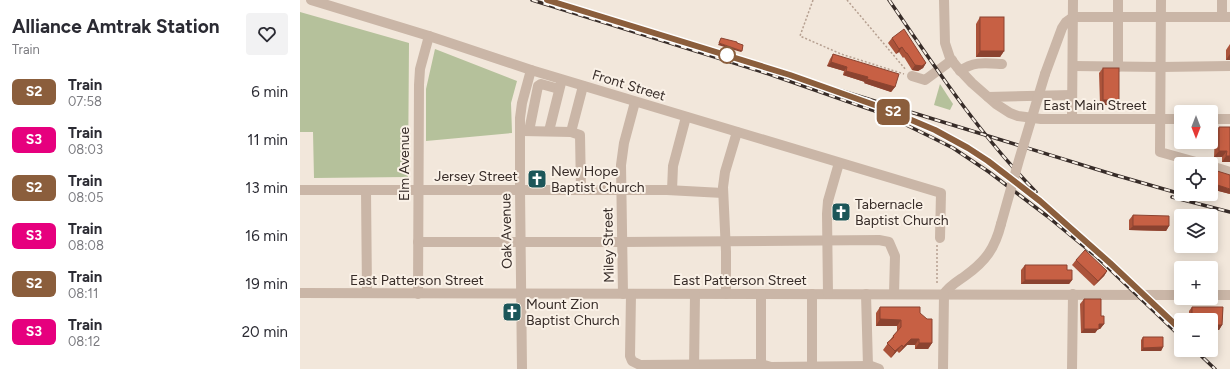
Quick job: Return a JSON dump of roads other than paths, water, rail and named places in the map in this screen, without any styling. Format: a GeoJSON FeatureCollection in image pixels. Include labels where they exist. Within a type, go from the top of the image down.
{"type":"FeatureCollection","features":[{"type":"Feature","properties":{"kind":"street","name":"Front Street"},"geometry":{"type":"LineString","coordinates":[[311,0],[429,36],[531,70],[561,84],[583,86],[941,193],[940,238]]}},
{"type":"Feature","properties":{"kind":"street"},"geometry":{"type":"LineString","coordinates":[[944,0],[945,43],[948,54],[960,71],[988,97],[1072,95]]}},
{"type":"Feature","properties":{"kind":"street"},"geometry":{"type":"LineString","coordinates":[[1072,118],[1073,0]]}},
{"type":"Feature","properties":{"kind":"street"},"geometry":{"type":"LineString","coordinates":[[1118,0],[1118,67]]}},
{"type":"Feature","properties":{"kind":"street"},"geometry":{"type":"LineString","coordinates":[[1161,0],[1160,152],[1178,157]]}},
{"type":"Feature","properties":{"kind":"street"},"geometry":{"type":"LineString","coordinates":[[944,369],[944,294],[947,289],[984,260],[996,242],[1045,74],[1062,28],[1066,22],[1073,17],[1226,17],[1222,0]]}},
{"type":"Feature","properties":{"kind":"street","name":"Elm Avenue"},"geometry":{"type":"LineString","coordinates":[[418,294],[419,77],[429,36]]}},
{"type":"Feature","properties":{"kind":"street"},"geometry":{"type":"LineString","coordinates":[[912,76],[925,80],[952,60]]}},
{"type":"Feature","properties":{"kind":"street"},"geometry":{"type":"LineString","coordinates":[[960,71],[973,64],[1002,64]]}},
{"type":"Feature","properties":{"kind":"street"},"geometry":{"type":"LineString","coordinates":[[1073,66],[1230,66]]}},
{"type":"Feature","properties":{"kind":"street","name":"Oak Avenue"},"geometry":{"type":"LineString","coordinates":[[522,369],[520,190],[524,131],[522,103],[531,70]]}},
{"type":"Feature","properties":{"kind":"street"},"geometry":{"type":"LineString","coordinates":[[549,131],[561,84],[541,84],[538,86],[524,131],[571,132],[580,135],[581,190]]}},
{"type":"Feature","properties":{"kind":"street"},"geometry":{"type":"LineString","coordinates":[[571,132],[583,86]]}},
{"type":"Feature","properties":{"kind":"street","name":"East Main Street"},"geometry":{"type":"LineString","coordinates":[[988,97],[1010,113],[1028,118],[1174,118]]}},
{"type":"Feature","properties":{"kind":"street","name":"Miley Street"},"geometry":{"type":"LineString","coordinates":[[635,102],[622,154],[621,190],[622,242],[628,294],[630,356],[632,361],[640,365],[655,367],[874,368]]}},
{"type":"Feature","properties":{"kind":"street"},"geometry":{"type":"LineString","coordinates":[[672,190],[673,166],[686,117]]}},
{"type":"Feature","properties":{"kind":"street"},"geometry":{"type":"LineString","coordinates":[[1218,118],[1230,119]]}},
{"type":"Feature","properties":{"kind":"street"},"geometry":{"type":"LineString","coordinates":[[726,294],[723,193],[725,172],[737,132]]}},
{"type":"Feature","properties":{"kind":"street"},"geometry":{"type":"LineString","coordinates":[[828,294],[828,201],[839,163]]}},
{"type":"Feature","properties":{"kind":"street"},"geometry":{"type":"LineString","coordinates":[[1218,168],[1230,172]]}},
{"type":"Feature","properties":{"kind":"street","name":"Jersey Street"},"geometry":{"type":"LineString","coordinates":[[300,190],[672,190],[723,193]]}},
{"type":"Feature","properties":{"kind":"street"},"geometry":{"type":"LineString","coordinates":[[366,190],[367,293]]}},
{"type":"Feature","properties":{"kind":"street"},"geometry":{"type":"LineString","coordinates":[[418,242],[879,240],[889,242],[895,256],[894,294]]}},
{"type":"Feature","properties":{"kind":"street","name":"East Patterson Street"},"geometry":{"type":"LineString","coordinates":[[300,293],[1174,295]]}},
{"type":"Feature","properties":{"kind":"street"},"geometry":{"type":"LineString","coordinates":[[694,367],[695,294]]}},
{"type":"Feature","properties":{"kind":"street"},"geometry":{"type":"LineString","coordinates":[[761,294],[761,367]]}},
{"type":"Feature","properties":{"kind":"street"},"geometry":{"type":"LineString","coordinates":[[812,294],[812,367]]}},
{"type":"Feature","properties":{"kind":"street"},"geometry":{"type":"LineString","coordinates":[[866,294],[874,368]]}},
{"type":"Feature","properties":{"kind":"street"},"geometry":{"type":"LineString","coordinates":[[1072,369],[1073,294]]}},
{"type":"Feature","properties":{"kind":"street"},"geometry":{"type":"LineString","coordinates":[[1218,295],[1230,295]]}},
{"type":"Feature","properties":{"kind":"railway"},"geometry":{"type":"LineString","coordinates":[[532,0],[769,74],[872,110],[953,148],[989,172],[1047,216],[1097,257],[1174,330]]}},
{"type":"Feature","properties":{"kind":"railway"},"geometry":{"type":"LineString","coordinates":[[889,0],[958,99],[995,147],[1036,192]]}},
{"type":"Feature","properties":{"kind":"railway"},"geometry":{"type":"LineString","coordinates":[[774,70],[1174,192]]}},
{"type":"Feature","properties":{"kind":"railway"},"geometry":{"type":"LineString","coordinates":[[894,112],[943,134],[988,161],[1050,210],[1070,228]]}},
{"type":"Feature","properties":{"kind":"railway"},"geometry":{"type":"LineString","coordinates":[[1172,197],[1230,212]]}},
{"type":"Feature","properties":{"kind":"railway"},"geometry":{"type":"LineString","coordinates":[[1068,223],[1095,249]]}},
{"type":"Feature","properties":{"kind":"railway"},"geometry":{"type":"LineString","coordinates":[[1202,357],[1215,369]]}},
{"type":"Feature","properties":{"kind":"train","name":"S2"},"geometry":{"type":"LineString","coordinates":[[547,0],[790,75],[900,114],[935,130],[968,148],[1002,170],[1040,201],[1110,263],[1174,323]]}},
{"type":"Feature","properties":{"kind":"place","name":"New Hope Baptist Church"},"geometry":{"type":"Point","coordinates":[537,179]}},
{"type":"Feature","properties":{"kind":"place","name":"Tabernacle Baptist Church"},"geometry":{"type":"Point","coordinates":[841,212]}},
{"type":"Feature","properties":{"kind":"place","name":"Mount Zion Baptist Church"},"geometry":{"type":"Point","coordinates":[512,312]}}]}
